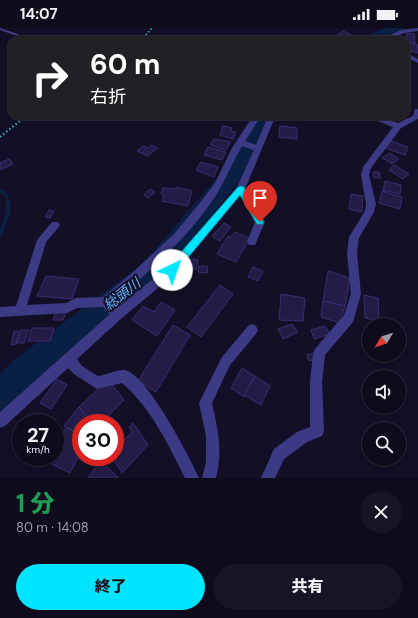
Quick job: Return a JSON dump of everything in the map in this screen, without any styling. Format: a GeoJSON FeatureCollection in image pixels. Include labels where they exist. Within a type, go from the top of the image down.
{"type":"FeatureCollection","features":[{"type":"Feature","properties":{"kind":"street"},"geometry":{"type":"LineString","coordinates":[[413,28],[418,29]]}},
{"type":"Feature","properties":{"kind":"street"},"geometry":{"type":"LineString","coordinates":[[392,36],[403,31],[418,29]]}},
{"type":"Feature","properties":{"kind":"street"},"geometry":{"type":"LineString","coordinates":[[0,312],[67,308],[76,303],[105,302],[129,283],[194,217],[214,190],[240,142],[254,120]]}},
{"type":"Feature","properties":{"kind":"street"},"geometry":{"type":"LineString","coordinates":[[0,421],[118,314],[172,270],[241,189],[271,120]]}},
{"type":"Feature","properties":{"kind":"street"},"geometry":{"type":"LineString","coordinates":[[381,120],[398,126]]}},
{"type":"Feature","properties":{"kind":"street"},"geometry":{"type":"LineString","coordinates":[[268,478],[279,454],[302,437],[318,431],[316,382],[319,353],[350,318],[356,294],[352,253],[354,236],[370,212],[371,204],[365,175],[367,168],[398,126],[409,120]]}},
{"type":"Feature","properties":{"kind":"street"},"geometry":{"type":"LineString","coordinates":[[240,142],[258,149]]}},
{"type":"Feature","properties":{"kind":"street"},"geometry":{"type":"LineString","coordinates":[[241,189],[260,222],[252,242]]}},
{"type":"Feature","properties":{"kind":"street"},"geometry":{"type":"LineString","coordinates":[[20,311],[42,240],[55,225]]}},
{"type":"Feature","properties":{"kind":"street"},"geometry":{"type":"LineString","coordinates":[[105,302],[118,314]]}},
{"type":"Feature","properties":{"kind":"street"},"geometry":{"type":"LineString","coordinates":[[210,478],[213,462],[213,436],[206,403],[226,361],[252,330]]}},
{"type":"Feature","properties":{"kind":"street"},"geometry":{"type":"LineString","coordinates":[[68,359],[78,370],[97,383],[124,376],[141,391],[173,439],[192,478]]}},
{"type":"Feature","properties":{"kind":"lane"},"geometry":{"type":"LineString","coordinates":[[0,29],[17,36]]}},
{"type":"Feature","properties":{"kind":"path"},"geometry":{"type":"LineString","coordinates":[[145,36],[152,28]]}},
{"type":"Feature","properties":{"kind":"path"},"geometry":{"type":"LineString","coordinates":[[0,137],[21,120]]}},
{"type":"Feature","properties":{"kind":"building"},"geometry":{"type":"Polygon","coordinates":[[[343,31],[354,36],[339,36],[337,35],[343,31]]]}},
{"type":"Feature","properties":{"kind":"building"},"geometry":{"type":"Polygon","coordinates":[[[406,33],[414,34],[415,43],[410,42],[410,36],[407,36],[406,33]]]}},
{"type":"Feature","properties":{"kind":"building"},"geometry":{"type":"Polygon","coordinates":[[[410,42],[418,45],[418,53],[410,51],[410,42]]]}},
{"type":"Feature","properties":{"kind":"building"},"geometry":{"type":"Polygon","coordinates":[[[223,126],[232,128],[231,131],[236,132],[233,139],[220,135],[223,126]]]}},
{"type":"Feature","properties":{"kind":"building"},"geometry":{"type":"Polygon","coordinates":[[[280,126],[297,128],[297,139],[279,137],[280,126]]]}},
{"type":"Feature","properties":{"kind":"building"},"geometry":{"type":"Polygon","coordinates":[[[214,139],[231,142],[226,150],[210,145],[214,139]]]}},
{"type":"Feature","properties":{"kind":"building"},"geometry":{"type":"Polygon","coordinates":[[[388,140],[408,147],[405,155],[385,148],[388,140]]]}},
{"type":"Feature","properties":{"kind":"building"},"geometry":{"type":"Polygon","coordinates":[[[152,145],[157,148],[148,156],[137,151],[143,146],[148,148],[152,145]]]}},
{"type":"Feature","properties":{"kind":"building"},"geometry":{"type":"Polygon","coordinates":[[[208,147],[226,152],[222,160],[204,155],[208,147]]]}},
{"type":"Feature","properties":{"kind":"building"},"geometry":{"type":"Polygon","coordinates":[[[389,153],[399,159],[392,164],[382,158],[389,153]]]}},
{"type":"Feature","properties":{"kind":"building"},"geometry":{"type":"Polygon","coordinates":[[[9,159],[13,164],[0,170],[0,163],[9,159]]]}},
{"type":"Feature","properties":{"kind":"building"},"geometry":{"type":"Polygon","coordinates":[[[201,162],[218,167],[214,177],[196,170],[201,162]]]}},
{"type":"Feature","properties":{"kind":"building"},"geometry":{"type":"Polygon","coordinates":[[[394,165],[409,174],[403,179],[389,170],[394,165]]]}},
{"type":"Feature","properties":{"kind":"building"},"geometry":{"type":"Polygon","coordinates":[[[373,172],[379,172],[380,178],[374,178],[373,172]]]}},
{"type":"Feature","properties":{"kind":"building"},"geometry":{"type":"Polygon","coordinates":[[[385,181],[401,185],[400,194],[383,190],[385,181]]]}},
{"type":"Feature","properties":{"kind":"building"},"geometry":{"type":"Polygon","coordinates":[[[177,187],[192,191],[188,206],[162,201],[164,195],[161,194],[163,188],[177,189],[177,187]]]}},
{"type":"Feature","properties":{"kind":"building"},"geometry":{"type":"Polygon","coordinates":[[[150,189],[155,192],[148,198],[144,195],[150,189]]]}},
{"type":"Feature","properties":{"kind":"building"},"geometry":{"type":"Polygon","coordinates":[[[382,191],[402,197],[400,209],[379,203],[382,191]]]}},
{"type":"Feature","properties":{"kind":"building"},"geometry":{"type":"Polygon","coordinates":[[[351,194],[363,196],[362,212],[349,209],[351,194]]]}},
{"type":"Feature","properties":{"kind":"building"},"geometry":{"type":"Polygon","coordinates":[[[49,210],[54,211],[50,218],[45,217],[49,210]]]}},
{"type":"Feature","properties":{"kind":"building"},"geometry":{"type":"Polygon","coordinates":[[[224,223],[231,227],[220,241],[212,236],[224,223]]]}},
{"type":"Feature","properties":{"kind":"building"},"geometry":{"type":"Polygon","coordinates":[[[235,232],[250,238],[236,262],[217,254],[228,236],[231,237],[235,232]]]}},
{"type":"Feature","properties":{"kind":"building"},"geometry":{"type":"Polygon","coordinates":[[[190,259],[194,259],[192,268],[187,268],[190,259]]]}},
{"type":"Feature","properties":{"kind":"building"},"geometry":{"type":"Polygon","coordinates":[[[194,259],[198,260],[196,270],[193,269],[194,259]]]}},
{"type":"Feature","properties":{"kind":"building"},"geometry":{"type":"Polygon","coordinates":[[[199,266],[208,267],[207,273],[198,272],[199,266]]]}},
{"type":"Feature","properties":{"kind":"building"},"geometry":{"type":"Polygon","coordinates":[[[253,267],[263,271],[258,281],[248,277],[253,267]]]}},
{"type":"Feature","properties":{"kind":"building"},"geometry":{"type":"Polygon","coordinates":[[[328,271],[350,278],[345,306],[323,301],[328,271]]]}},
{"type":"Feature","properties":{"kind":"building"},"geometry":{"type":"Polygon","coordinates":[[[46,276],[79,279],[72,299],[37,296],[46,276]]]}},
{"type":"Feature","properties":{"kind":"building"},"geometry":{"type":"Polygon","coordinates":[[[220,285],[233,294],[201,337],[187,327],[220,285]]]}},
{"type":"Feature","properties":{"kind":"building"},"geometry":{"type":"Polygon","coordinates":[[[281,294],[305,298],[303,321],[279,320],[281,294]]]}},
{"type":"Feature","properties":{"kind":"building"},"geometry":{"type":"Polygon","coordinates":[[[364,295],[378,298],[379,318],[365,318],[364,295]]]}},
{"type":"Feature","properties":{"kind":"building"},"geometry":{"type":"Polygon","coordinates":[[[323,301],[345,306],[340,323],[321,317],[323,301]]]}},
{"type":"Feature","properties":{"kind":"building"},"geometry":{"type":"Polygon","coordinates":[[[161,302],[175,310],[157,336],[132,320],[143,306],[154,312],[161,302]]]}},
{"type":"Feature","properties":{"kind":"building"},"geometry":{"type":"Polygon","coordinates":[[[56,311],[66,311],[63,320],[53,320],[56,311]]]}},
{"type":"Feature","properties":{"kind":"building"},"geometry":{"type":"Polygon","coordinates":[[[292,324],[298,332],[283,339],[278,329],[292,324]]]}},
{"type":"Feature","properties":{"kind":"building"},"geometry":{"type":"Polygon","coordinates":[[[173,325],[190,335],[156,392],[138,381],[173,325]]]}},
{"type":"Feature","properties":{"kind":"building"},"geometry":{"type":"Polygon","coordinates":[[[325,326],[330,334],[314,339],[311,330],[325,326]]]}},
{"type":"Feature","properties":{"kind":"building"},"geometry":{"type":"Polygon","coordinates":[[[32,328],[54,328],[50,341],[28,341],[32,328]]]}},
{"type":"Feature","properties":{"kind":"building"},"geometry":{"type":"Polygon","coordinates":[[[21,330],[29,330],[24,343],[17,343],[21,330]]]}},
{"type":"Feature","properties":{"kind":"building"},"geometry":{"type":"Polygon","coordinates":[[[14,331],[19,331],[16,344],[11,345],[14,331]]]}},
{"type":"Feature","properties":{"kind":"building"},"geometry":{"type":"Polygon","coordinates":[[[307,354],[316,354],[317,361],[308,360],[307,354]]]}},
{"type":"Feature","properties":{"kind":"building"},"geometry":{"type":"Polygon","coordinates":[[[242,368],[255,376],[244,397],[231,388],[242,368]]]}},
{"type":"Feature","properties":{"kind":"building"},"geometry":{"type":"Polygon","coordinates":[[[255,376],[270,386],[261,405],[244,395],[255,376]]]}},
{"type":"Feature","properties":{"kind":"building"},"geometry":{"type":"Polygon","coordinates":[[[57,379],[67,385],[51,409],[40,403],[57,379]]]}},
{"type":"Feature","properties":{"kind":"building"},"geometry":{"type":"Polygon","coordinates":[[[108,380],[124,400],[110,414],[84,414],[79,407],[108,380]]]}},
{"type":"Feature","properties":{"kind":"building"},"geometry":{"type":"Polygon","coordinates":[[[79,407],[84,414],[73,414],[79,407]]]}},
{"type":"Feature","properties":{"kind":"building"},"geometry":{"type":"Polygon","coordinates":[[[72,416],[72,430],[64,426],[72,416]]]}},
{"type":"Feature","properties":{"kind":"building"},"geometry":{"type":"Polygon","coordinates":[[[133,423],[148,445],[122,473],[118,466],[124,466],[124,440],[132,432],[129,427],[133,423]]]}},
{"type":"Feature","properties":{"kind":"building"},"geometry":{"type":"Polygon","coordinates":[[[66,428],[72,431],[72,466],[74,466],[70,473],[56,466],[64,466],[64,432],[66,428]]]}},
{"type":"Feature","properties":{"kind":"building"},"geometry":{"type":"Polygon","coordinates":[[[96,466],[106,466],[119,478],[88,478],[96,466]]]}},
{"type":"Feature","properties":{"kind":"waterway","name":"総頭川"},"geometry":{"type":"LineString","coordinates":[[378,36],[397,28]]}},
{"type":"Feature","properties":{"kind":"waterway","name":"総頭川"},"geometry":{"type":"LineString","coordinates":[[0,396],[26,370],[151,272],[232,175],[245,148],[263,120]]}},
{"type":"Feature","properties":{"kind":"waterway"},"geometry":{"type":"LineString","coordinates":[[0,191],[5,193],[9,202]]}},
{"type":"Feature","properties":{"kind":"waterway"},"geometry":{"type":"LineString","coordinates":[[0,234],[8,214],[8,201]]}},
{"type":"Feature","properties":{"kind":"route"},"geometry":{"type":"LineString","coordinates":[[172,270],[200,239],[241,189],[247,197],[260,222]]}}]}
